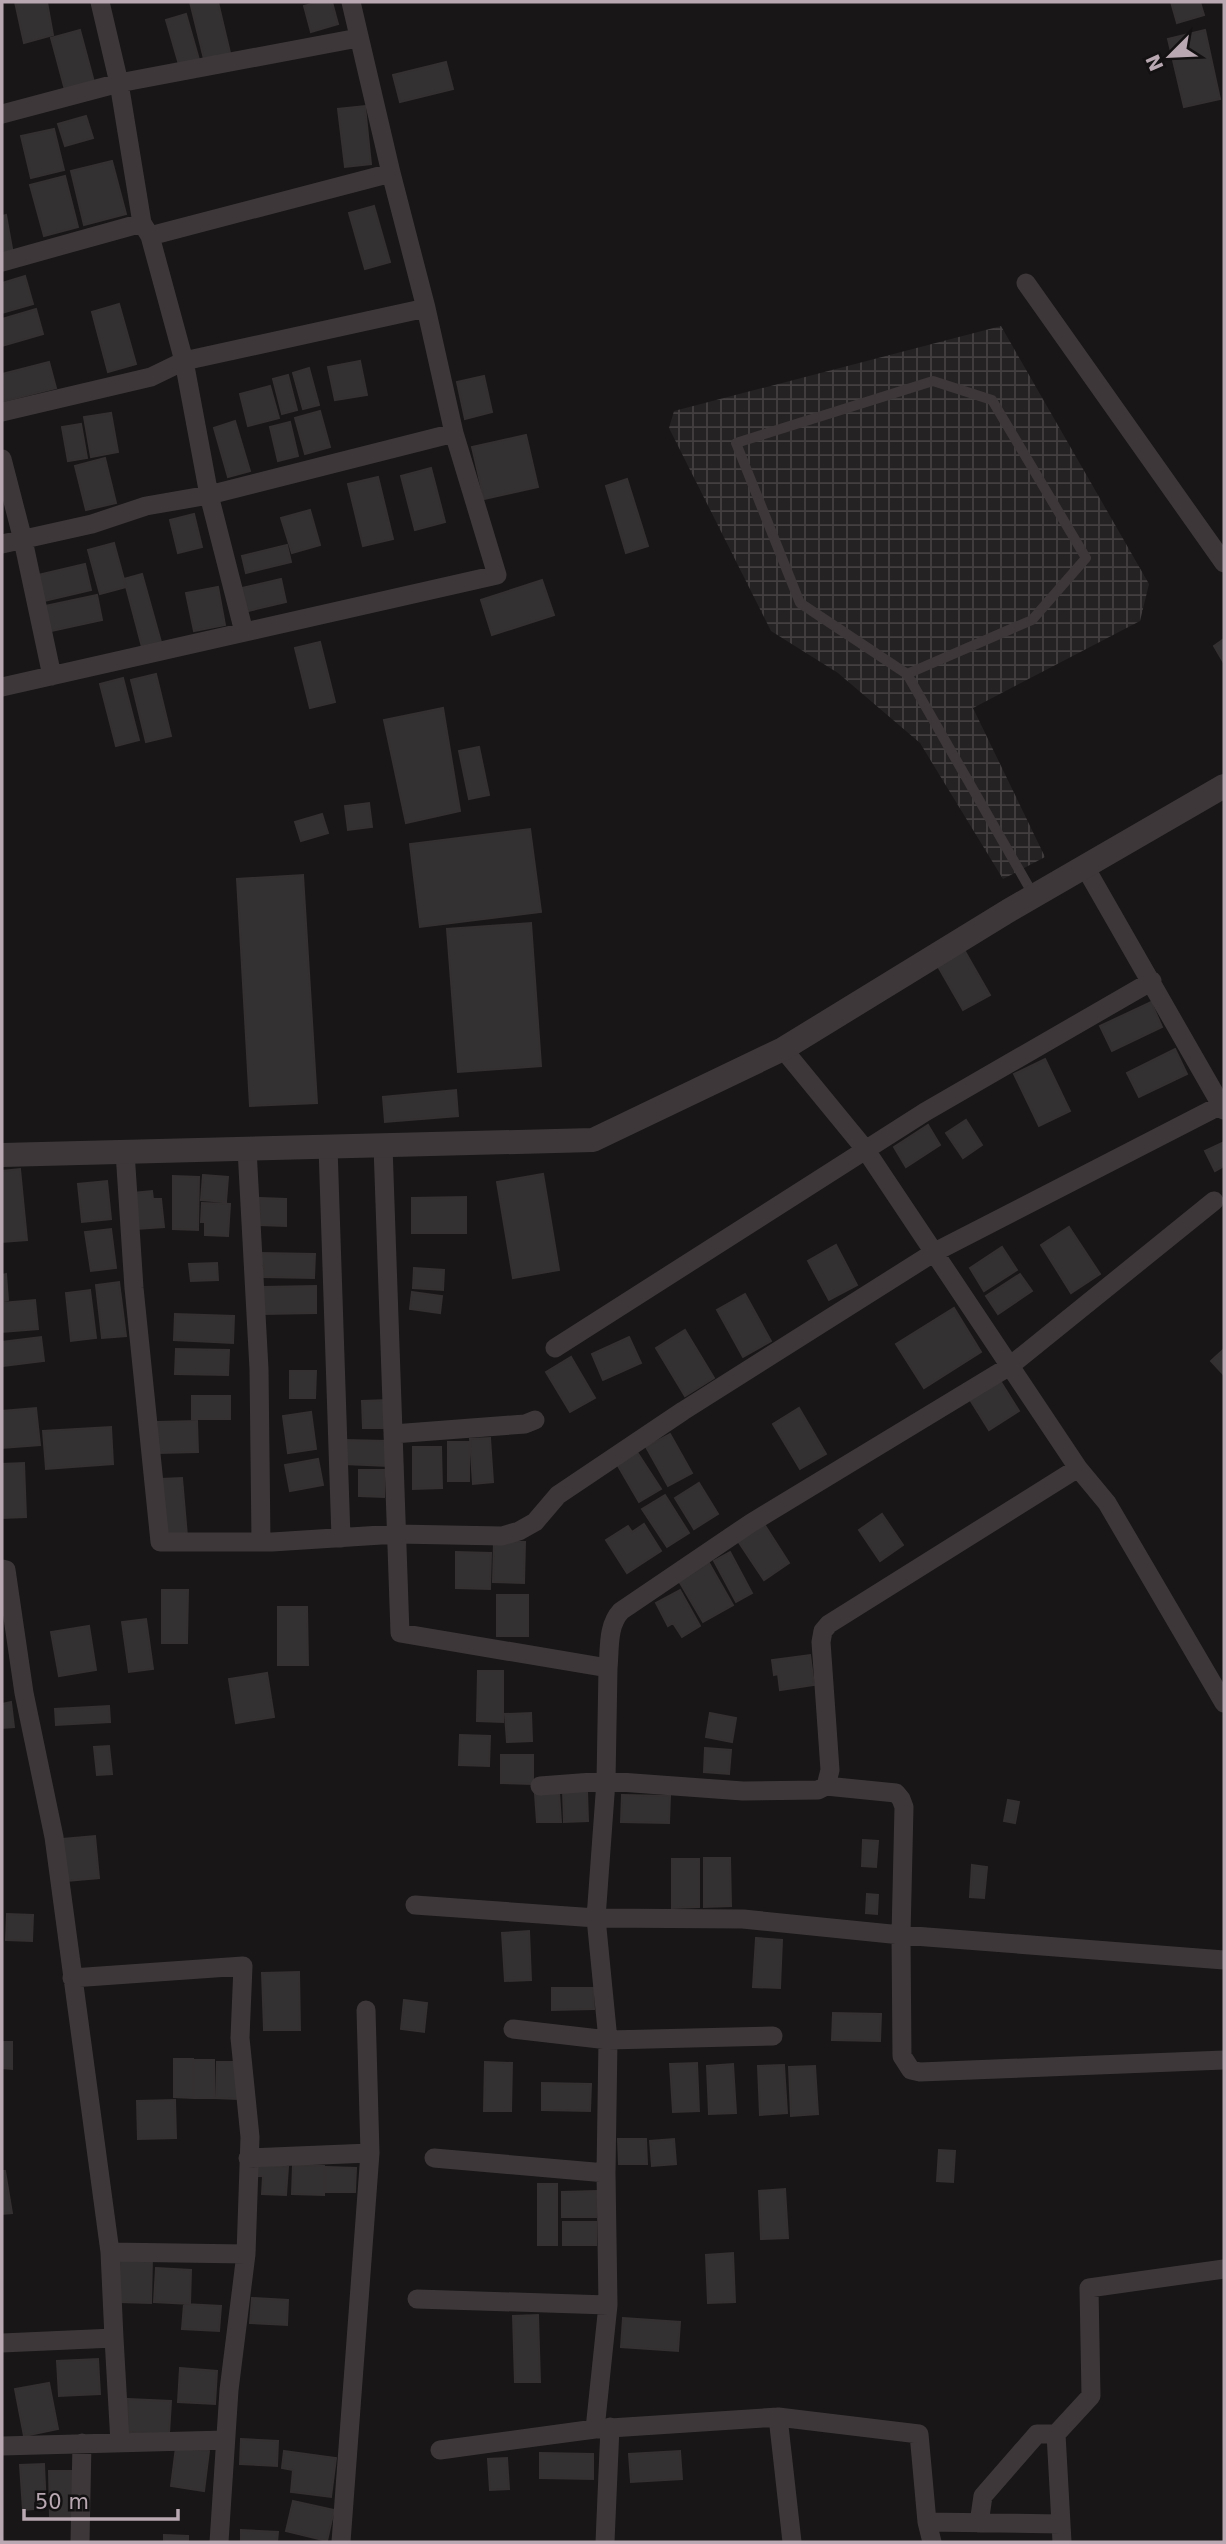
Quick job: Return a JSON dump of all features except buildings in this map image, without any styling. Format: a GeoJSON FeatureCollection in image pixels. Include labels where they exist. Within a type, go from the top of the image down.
{"type":"FeatureCollection","features":[{"type":"Feature","properties":{"kind":"street"},"geometry":{"type":"LineString","coordinates":[[100,2],[146,230],[184,361],[209,495],[244,632]]}},
{"type":"Feature","properties":{"kind":"street"},"geometry":{"type":"LineString","coordinates":[[2,687],[497,575],[454,433],[351,2]]}},
{"type":"Feature","properties":{"kind":"street"},"geometry":{"type":"LineString","coordinates":[[2,114],[118,83],[358,38]]}},
{"type":"Feature","properties":{"kind":"street"},"geometry":{"type":"LineString","coordinates":[[2,262],[391,173]]}},
{"type":"Feature","properties":{"kind":"street"},"geometry":{"type":"LineString","coordinates":[[1026,283],[1224,563]]}},
{"type":"Feature","properties":{"kind":"street"},"geometry":{"type":"LineString","coordinates":[[2,412],[151,377],[184,361],[426,307]]}},
{"type":"Feature","properties":{"kind":"street"},"geometry":{"type":"LineString","coordinates":[[2,544],[92,524],[146,506],[209,495],[454,433]]}},
{"type":"Feature","properties":{"kind":"street"},"geometry":{"type":"LineString","coordinates":[[2,459],[23,540],[52,676]]}},
{"type":"Feature","properties":{"kind":"street"},"geometry":{"type":"LineString","coordinates":[[2,1154],[593,1140],[783,1049],[1034,896],[1224,786]]}},
{"type":"Feature","properties":{"kind":"street"},"geometry":{"type":"LineString","coordinates":[[125,1152],[134,1288],[160,1542],[261,1542],[397,1534],[502,1535],[519,1531],[535,1522],[558,1495],[683,1411],[933,1253],[1223,1107],[1085,867]]}},
{"type":"Feature","properties":{"kind":"street"},"geometry":{"type":"LineString","coordinates":[[555,1348],[865,1149],[1152,981]]}},
{"type":"Feature","properties":{"kind":"street"},"geometry":{"type":"LineString","coordinates":[[783,1049],[865,1149],[1078,1468],[1107,1503],[1224,1703]]}},
{"type":"Feature","properties":{"kind":"street"},"geometry":{"type":"LineString","coordinates":[[383,1146],[400,1633],[608,1668]]}},
{"type":"Feature","properties":{"kind":"street"},"geometry":{"type":"LineString","coordinates":[[328,1147],[341,1538]]}},
{"type":"Feature","properties":{"kind":"street"},"geometry":{"type":"LineString","coordinates":[[247,1149],[259,1369],[261,1542]]}},
{"type":"Feature","properties":{"kind":"street"},"geometry":{"type":"LineString","coordinates":[[605,2542],[602,2428],[608,2305],[608,2040],[596,1918],[606,1781],[608,1668],[614,1618],[751,1523],[1010,1366],[1214,1201]]}},
{"type":"Feature","properties":{"kind":"street"},"geometry":{"type":"LineString","coordinates":[[393,1434],[525,1424],[535,1420]]}},
{"type":"Feature","properties":{"kind":"street"},"geometry":{"type":"LineString","coordinates":[[826,1786],[830,1770],[821,1642],[823,1631],[840,1617],[1078,1468]]}},
{"type":"Feature","properties":{"kind":"street"},"geometry":{"type":"LineString","coordinates":[[2,1569],[6,1570],[24,1693],[54,1837],[110,2252],[120,2443]]}},
{"type":"Feature","properties":{"kind":"street"},"geometry":{"type":"LineString","coordinates":[[540,1786],[606,1781],[743,1791],[818,1790],[826,1786],[896,1793],[904,1807],[902,2056],[911,2070],[920,2072],[1224,2060]]}},
{"type":"Feature","properties":{"kind":"street"},"geometry":{"type":"LineString","coordinates":[[415,1905],[596,1918],[743,1919],[901,1935],[1224,1960]]}},
{"type":"Feature","properties":{"kind":"street"},"geometry":{"type":"LineString","coordinates":[[72,1978],[243,1966],[240,2038],[250,2137],[246,2254],[229,2390],[219,2542]]}},
{"type":"Feature","properties":{"kind":"street"},"geometry":{"type":"LineString","coordinates":[[341,2542],[370,2153],[366,2010]]}},
{"type":"Feature","properties":{"kind":"street"},"geometry":{"type":"LineString","coordinates":[[513,2029],[608,2040],[773,2036]]}},
{"type":"Feature","properties":{"kind":"street"},"geometry":{"type":"LineString","coordinates":[[248,2158],[370,2153]]}},
{"type":"Feature","properties":{"kind":"street"},"geometry":{"type":"LineString","coordinates":[[435,2158],[606,2173]]}},
{"type":"Feature","properties":{"kind":"street"},"geometry":{"type":"LineString","coordinates":[[110,2252],[246,2254]]}},
{"type":"Feature","properties":{"kind":"street"},"geometry":{"type":"LineString","coordinates":[[927,2522],[979,2523],[1062,2533],[1056,2434],[1091,2396],[1089,2288],[1224,2269]]}},
{"type":"Feature","properties":{"kind":"street"},"geometry":{"type":"LineString","coordinates":[[416,2298],[608,2305]]}},
{"type":"Feature","properties":{"kind":"street"},"geometry":{"type":"LineString","coordinates":[[2,2343],[114,2339]]}},
{"type":"Feature","properties":{"kind":"street"},"geometry":{"type":"LineString","coordinates":[[778,2417],[792,2542]]}},
{"type":"Feature","properties":{"kind":"street"},"geometry":{"type":"LineString","coordinates":[[440,2450],[602,2428],[778,2417],[919,2434],[927,2522],[932,2542]]}},
{"type":"Feature","properties":{"kind":"street"},"geometry":{"type":"LineString","coordinates":[[979,2523],[983,2496],[1037,2434],[1056,2434]]}},
{"type":"Feature","properties":{"kind":"street"},"geometry":{"type":"LineString","coordinates":[[2,2446],[225,2440]]}},
{"type":"Feature","properties":{"kind":"street"},"geometry":{"type":"LineString","coordinates":[[80,2542],[82,2443]]}},
{"type":"Feature","properties":{"kind":"lane"},"geometry":{"type":"LineString","coordinates":[[907,674],[1032,620],[1086,558],[992,400],[933,381],[736,443],[800,603],[907,674],[1034,896]]}},
{"type":"Feature","properties":{"kind":"shaded area"},"geometry":{"type":"Polygon","coordinates":[[[1001,326],[1149,584],[1140,621],[973,708],[1045,857],[1003,879],[920,743],[838,673],[771,631],[669,428],[674,411],[1001,326]]]}}]}
